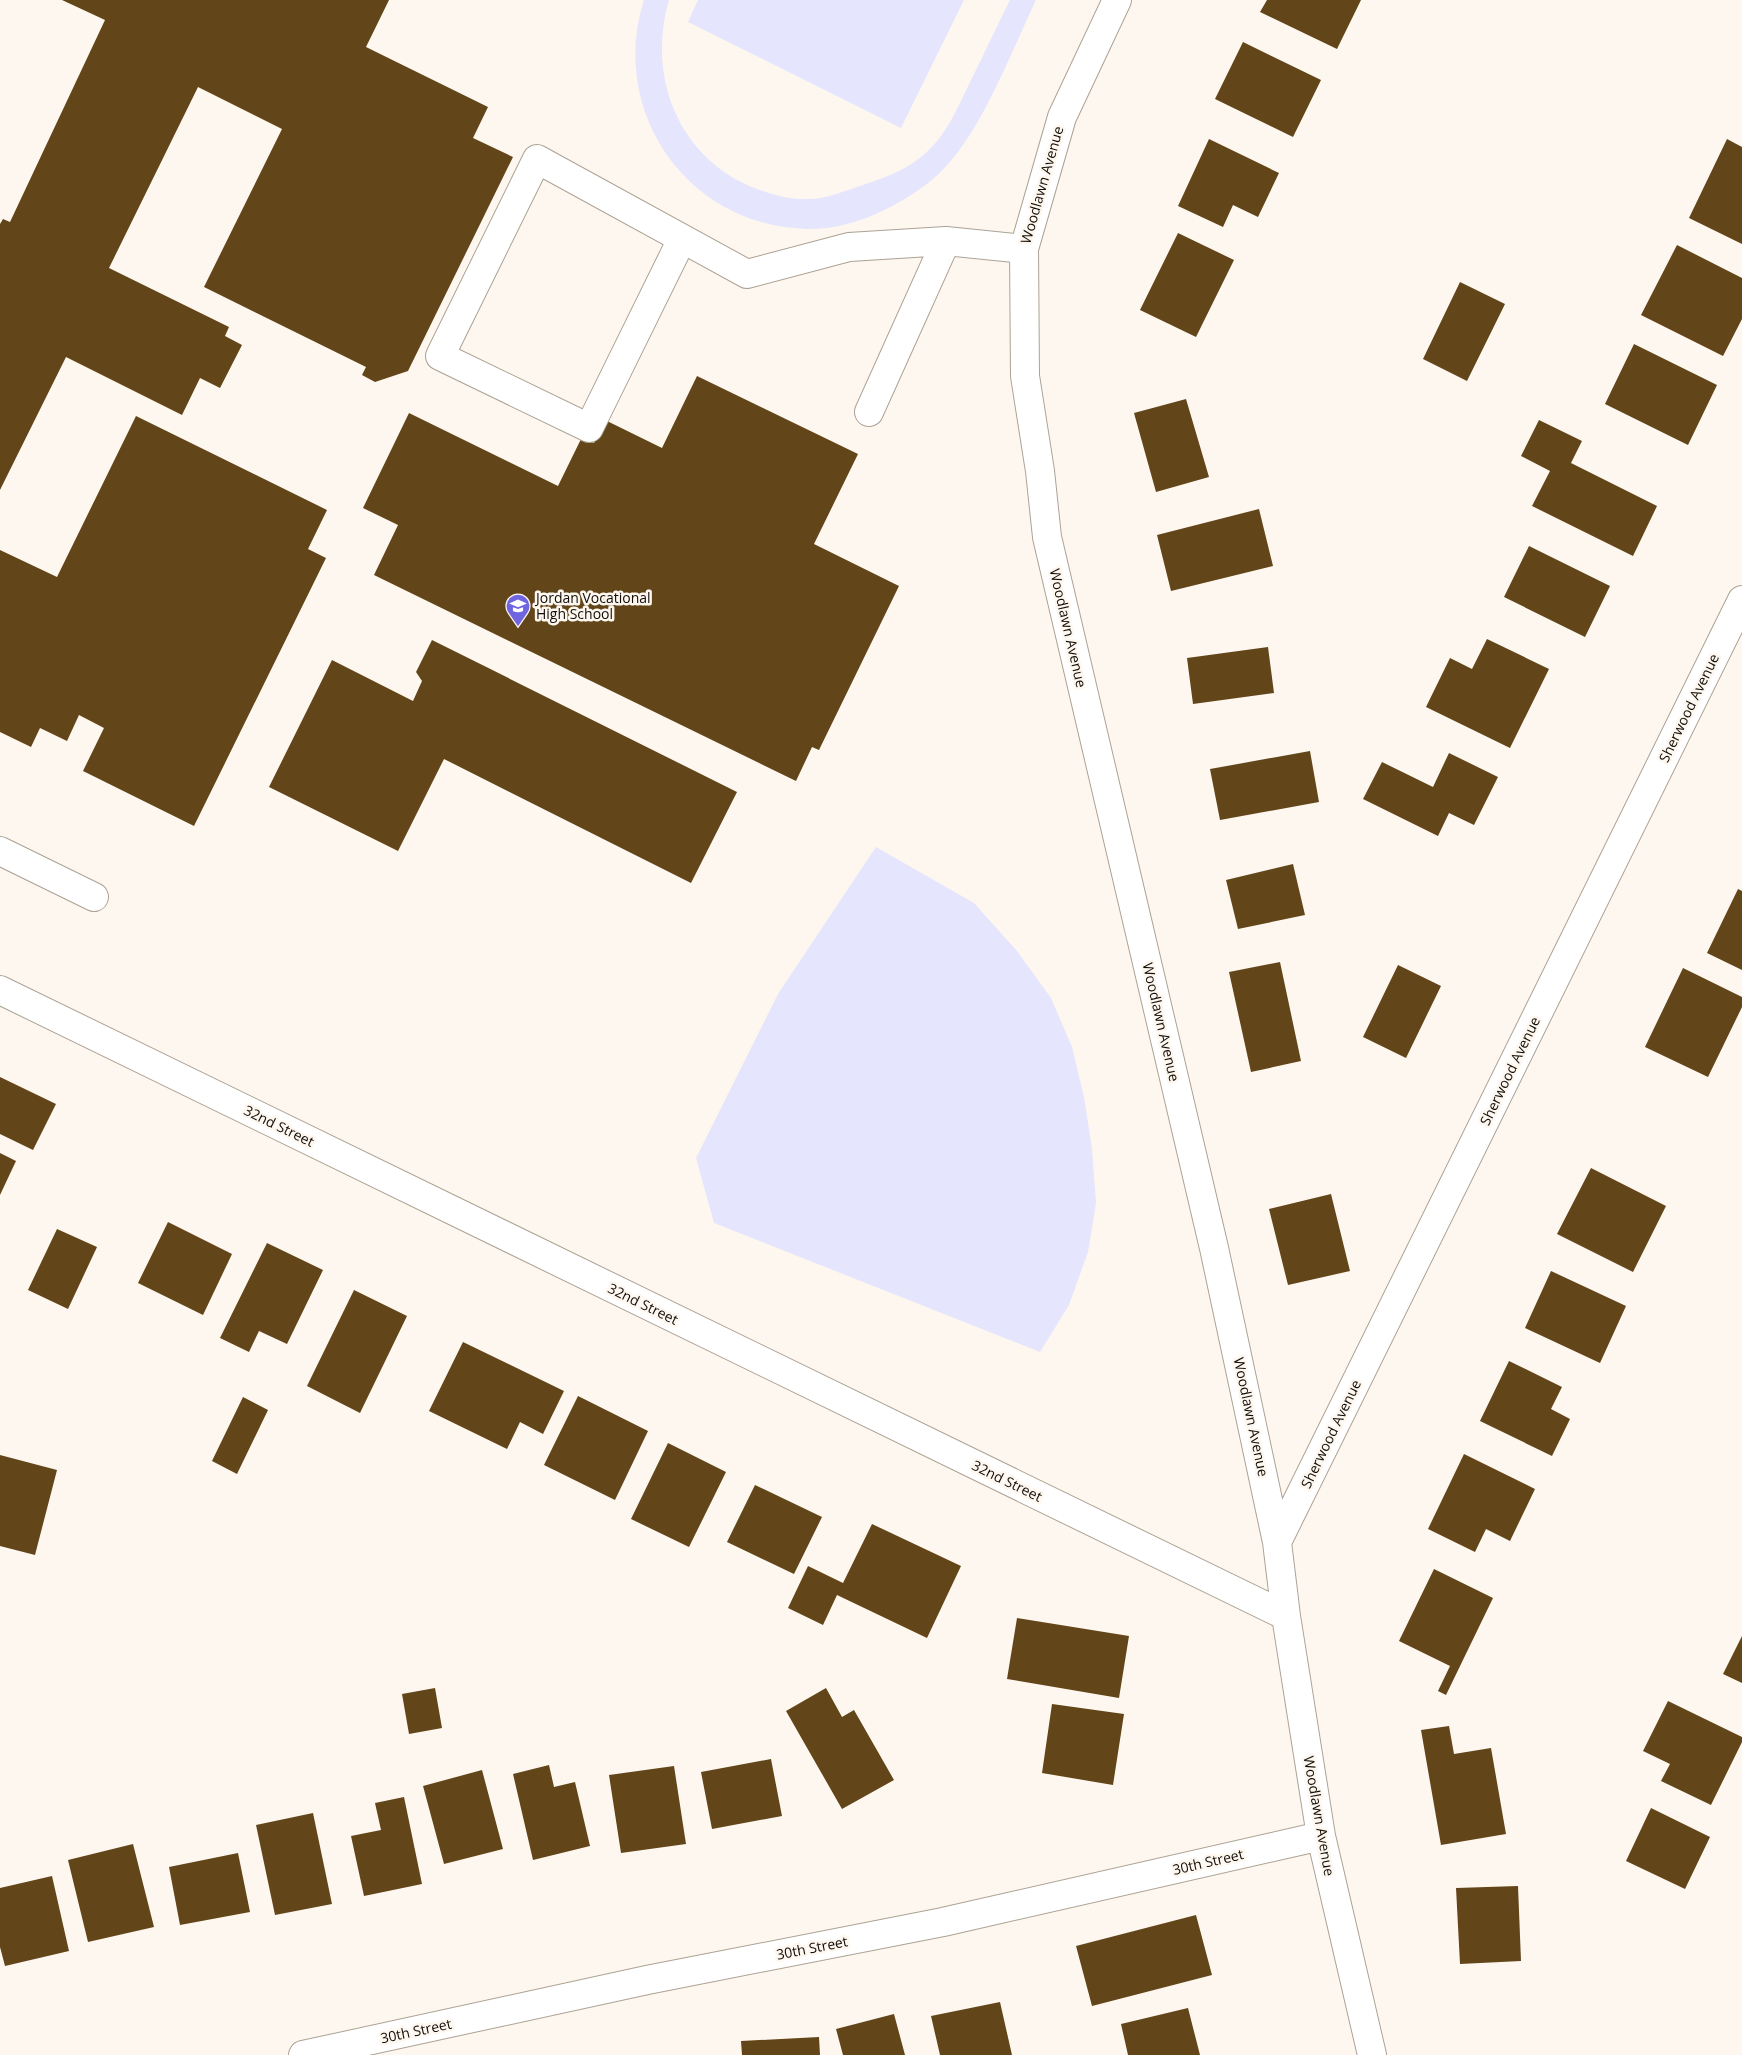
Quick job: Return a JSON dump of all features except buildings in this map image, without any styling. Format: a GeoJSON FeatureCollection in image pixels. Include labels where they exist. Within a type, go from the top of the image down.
{"type":"FeatureCollection","features":[{"type":"Feature","properties":{"kind":"street","name":"Woodlawn Avenue"},"geometry":{"type":"LineString","coordinates":[[1117,0],[1062,117],[1024,248],[1025,376],[1040,470],[1047,537],[1214,1248],[1277,1542],[1286,1616],[1321,1836],[1372,2055]]}},
{"type":"Feature","properties":{"kind":"street"},"geometry":{"type":"LineString","coordinates":[[682,239],[589,428],[440,356],[537,159],[747,274],[849,248],[946,241],[1024,248]]}},
{"type":"Feature","properties":{"kind":"street"},"geometry":{"type":"LineString","coordinates":[[870,412],[946,241]]}},
{"type":"Feature","properties":{"kind":"street","name":"Sherwood Avenue"},"geometry":{"type":"LineString","coordinates":[[1277,1542],[1742,600]]}},
{"type":"Feature","properties":{"kind":"street"},"geometry":{"type":"LineString","coordinates":[[0,851],[94,897]]}},
{"type":"Feature","properties":{"kind":"street","name":"32nd Street"},"geometry":{"type":"LineString","coordinates":[[0,990],[1286,1616]]}},
{"type":"Feature","properties":{"kind":"street","name":"30th Street"},"geometry":{"type":"LineString","coordinates":[[303,2055],[647,1980],[943,1922],[1321,1836]]}},
{"type":"Feature","properties":{"kind":"shaded area"},"geometry":{"type":"Polygon","coordinates":[[[644,0],[669,0],[663,29],[662,58],[666,86],[676,113],[689,137],[708,158],[730,176],[757,189],[783,197],[815,199],[876,180],[900,170],[930,149],[938,141],[951,121],[1010,0],[1036,0],[992,96],[979,120],[949,163],[920,189],[891,207],[858,221],[825,228],[808,229],[765,223],[727,208],[694,185],[668,156],[649,122],[638,83],[636,42],[644,0]]]}},
{"type":"Feature","properties":{"kind":"shaded area"},"geometry":{"type":"Polygon","coordinates":[[[698,0],[964,0],[901,128],[688,22],[698,0]]]}},
{"type":"Feature","properties":{"kind":"shaded area"},"geometry":{"type":"Polygon","coordinates":[[[876,847],[974,903],[1017,951],[1051,998],[1072,1047],[1084,1097],[1092,1149],[1096,1203],[1088,1252],[1069,1305],[1040,1352],[714,1223],[696,1158],[778,994],[876,847]]]}},
{"type":"Feature","properties":{"kind":"place","name":"Jordan Vocational High School"},"geometry":{"type":"Point","coordinates":[518,627]}}]}
